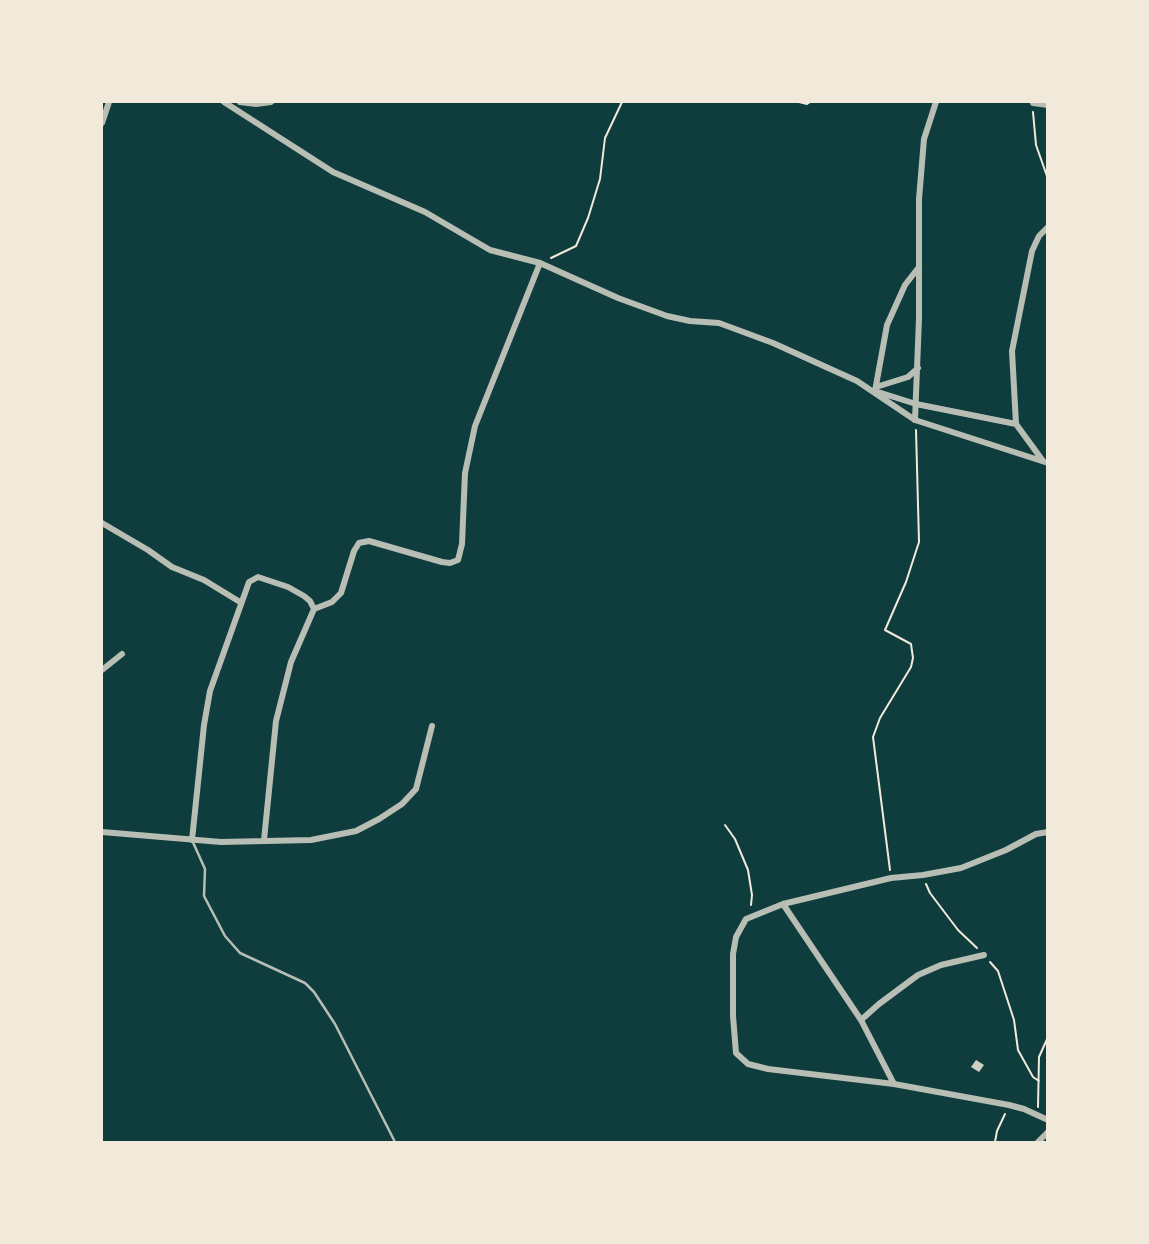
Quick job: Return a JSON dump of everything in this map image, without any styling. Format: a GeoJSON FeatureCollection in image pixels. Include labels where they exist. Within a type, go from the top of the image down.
{"type":"FeatureCollection","features":[{"type":"Feature","properties":{"kind":"street"},"geometry":{"type":"LineString","coordinates":[[102,123],[109,102]]}},
{"type":"Feature","properties":{"kind":"street"},"geometry":{"type":"LineString","coordinates":[[224,102],[333,172],[425,212],[490,250],[540,263],[618,298],[667,316],[719,323],[773,342],[866,387],[915,420],[1045,462]]}},
{"type":"Feature","properties":{"kind":"street"},"geometry":{"type":"LineString","coordinates":[[233,102],[240,114]]}},
{"type":"Feature","properties":{"kind":"street"},"geometry":{"type":"LineString","coordinates":[[240,102],[271,102]]}},
{"type":"Feature","properties":{"kind":"street"},"geometry":{"type":"LineString","coordinates":[[915,420],[919,199],[924,139],[936,102]]}},
{"type":"Feature","properties":{"kind":"street"},"geometry":{"type":"LineString","coordinates":[[1032,103],[1048,105]]}},
{"type":"Feature","properties":{"kind":"street"},"geometry":{"type":"LineString","coordinates":[[1045,462],[1016,424],[1012,351],[1032,251],[1048,227]]}},
{"type":"Feature","properties":{"kind":"street"},"geometry":{"type":"LineString","coordinates":[[264,840],[276,721],[291,662],[314,609],[332,602],[341,593],[359,543],[369,541],[450,564],[458,560],[462,544],[465,473],[475,426],[540,263]]}},
{"type":"Feature","properties":{"kind":"street"},"geometry":{"type":"LineString","coordinates":[[876,389],[887,325],[905,285],[919,267]]}},
{"type":"Feature","properties":{"kind":"street"},"geometry":{"type":"LineString","coordinates":[[876,389],[908,377],[918,368]]}},
{"type":"Feature","properties":{"kind":"street"},"geometry":{"type":"LineString","coordinates":[[866,387],[916,404],[1016,424]]}},
{"type":"Feature","properties":{"kind":"street"},"geometry":{"type":"LineString","coordinates":[[102,523],[172,567],[204,580],[240,602]]}},
{"type":"Feature","properties":{"kind":"street"},"geometry":{"type":"LineString","coordinates":[[192,840],[210,691],[248,582],[258,577],[288,587],[310,601],[314,609]]}},
{"type":"Feature","properties":{"kind":"street"},"geometry":{"type":"LineString","coordinates":[[102,670],[122,654]]}},
{"type":"Feature","properties":{"kind":"street"},"geometry":{"type":"LineString","coordinates":[[102,832],[221,842],[311,840],[356,831],[402,804],[416,789],[432,726]]}},
{"type":"Feature","properties":{"kind":"street"},"geometry":{"type":"LineString","coordinates":[[1048,832],[1036,834],[1006,850],[961,868],[891,878],[783,904],[746,919],[736,937],[733,954],[736,1053],[748,1064],[768,1069],[894,1084],[1009,1105],[1048,1120]]}},
{"type":"Feature","properties":{"kind":"street"},"geometry":{"type":"LineString","coordinates":[[783,904],[861,1020],[894,1084]]}},
{"type":"Feature","properties":{"kind":"street"},"geometry":{"type":"LineString","coordinates":[[861,1020],[879,1003],[918,975],[941,965],[984,955]]}},
{"type":"Feature","properties":{"kind":"street"},"geometry":{"type":"LineString","coordinates":[[1038,1143],[1048,1132]]}},
{"type":"Feature","properties":{"kind":"lane"},"geometry":{"type":"LineString","coordinates":[[192,840],[205,869],[204,896],[225,936],[240,953],[305,983],[314,992],[335,1024],[395,1143]]}},
{"type":"Feature","properties":{"kind":"path"},"geometry":{"type":"LineString","coordinates":[[540,263],[576,246],[600,179],[605,138],[622,102]]}},
{"type":"Feature","properties":{"kind":"path"},"geometry":{"type":"LineString","coordinates":[[799,102],[810,102]]}},
{"type":"Feature","properties":{"kind":"path"},"geometry":{"type":"LineString","coordinates":[[1032,103],[1036,145],[1048,179]]}},
{"type":"Feature","properties":{"kind":"path"},"geometry":{"type":"LineString","coordinates":[[891,878],[873,737],[880,718],[911,667],[913,658],[911,644],[885,630],[906,582],[919,542],[915,420]]}},
{"type":"Feature","properties":{"kind":"path"},"geometry":{"type":"LineString","coordinates":[[725,825],[735,839],[748,870],[752,895],[746,919]]}},
{"type":"Feature","properties":{"kind":"path"},"geometry":{"type":"LineString","coordinates":[[923,875],[930,893],[958,930],[998,971],[1014,1020],[1018,1050],[1033,1077],[1039,1081]]}},
{"type":"Feature","properties":{"kind":"path"},"geometry":{"type":"LineString","coordinates":[[1037,1115],[1039,1057],[1048,1037]]}},
{"type":"Feature","properties":{"kind":"path"},"geometry":{"type":"LineString","coordinates":[[995,1143],[997,1131],[1009,1105]]}},
{"type":"Feature","properties":{"kind":"building"},"geometry":{"type":"Polygon","coordinates":[[[976,1060],[984,1065],[979,1072],[971,1067],[976,1060]]]}}]}
